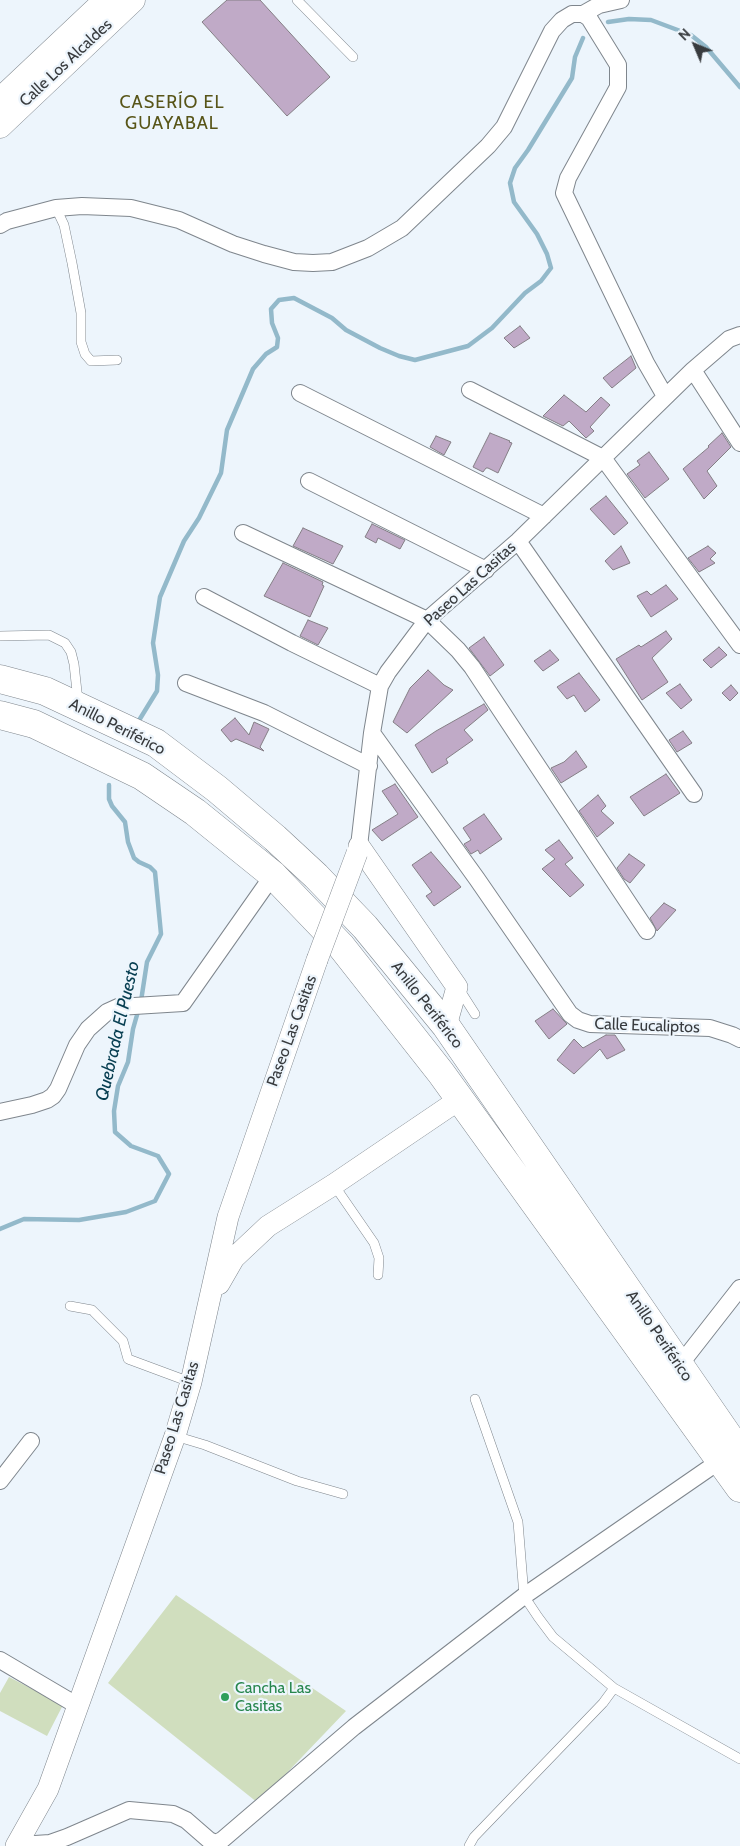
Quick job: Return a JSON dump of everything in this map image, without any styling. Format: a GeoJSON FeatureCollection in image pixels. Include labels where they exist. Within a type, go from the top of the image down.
{"type":"FeatureCollection","features":[{"type":"Feature","properties":{"kind":"highway","name":"Anillo Periférico"},"geometry":{"type":"LineString","coordinates":[[0,679],[45,691],[156,743],[217,789],[274,838],[316,876],[365,928],[446,1026],[679,1366],[731,1457],[740,1488]]}},
{"type":"Feature","properties":{"kind":"highway","name":"Anillo Periférico"},"geometry":{"type":"LineString","coordinates":[[0,714],[34,724],[142,776],[194,812],[273,875],[341,946],[731,1457]]}},
{"type":"Feature","properties":{"kind":"main road","name":"Calle Los Alcaldes"},"geometry":{"type":"LineString","coordinates":[[0,100],[106,0]]}},
{"type":"Feature","properties":{"kind":"main road","name":"Calle Los Alcaldes"},"geometry":{"type":"LineString","coordinates":[[0,126],[133,0]]}},
{"type":"Feature","properties":{"kind":"street"},"geometry":{"type":"LineString","coordinates":[[0,225],[56,208],[82,206],[131,208],[179,220],[234,244],[264,254],[294,262],[332,262],[368,248],[402,228],[488,146],[504,127],[552,31],[562,20],[572,14],[583,14],[600,5],[621,0]]}},
{"type":"Feature","properties":{"kind":"street"},"geometry":{"type":"LineString","coordinates":[[583,14],[589,18],[618,65],[618,87],[568,178],[564,194],[646,363],[665,396]]}},
{"type":"Feature","properties":{"kind":"street","name":"Paseo Las Casitas"},"geometry":{"type":"LineString","coordinates":[[17,1844],[48,1789],[175,1436],[191,1382],[228,1217],[317,960],[358,849],[372,733],[380,686],[388,672],[427,620],[486,570],[544,516],[693,370],[729,339],[740,335]]}},
{"type":"Feature","properties":{"kind":"street"},"geometry":{"type":"LineString","coordinates":[[693,370],[740,443]]}},
{"type":"Feature","properties":{"kind":"street"},"geometry":{"type":"LineString","coordinates":[[470,390],[603,458],[740,645]]}},
{"type":"Feature","properties":{"kind":"street"},"geometry":{"type":"LineString","coordinates":[[300,393],[544,516]]}},
{"type":"Feature","properties":{"kind":"street"},"geometry":{"type":"LineString","coordinates":[[309,481],[486,570]]}},
{"type":"Feature","properties":{"kind":"street"},"geometry":{"type":"LineString","coordinates":[[243,533],[427,620],[458,650],[472,667],[647,931]]}},
{"type":"Feature","properties":{"kind":"street"},"geometry":{"type":"LineString","coordinates":[[518,540],[694,794]]}},
{"type":"Feature","properties":{"kind":"street"},"geometry":{"type":"LineString","coordinates":[[204,597],[380,686]]}},
{"type":"Feature","properties":{"kind":"street"},"geometry":{"type":"LineString","coordinates":[[186,683],[264,713],[369,766]]}},
{"type":"Feature","properties":{"kind":"street","name":"Calle Eucaliptos"},"geometry":{"type":"LineString","coordinates":[[372,733],[477,879],[570,1014],[578,1020],[590,1024],[710,1028],[740,1039]]}},
{"type":"Feature","properties":{"kind":"street"},"geometry":{"type":"LineString","coordinates":[[358,849],[457,987],[446,1026]]}},
{"type":"Feature","properties":{"kind":"street"},"geometry":{"type":"LineString","coordinates":[[0,1112],[32,1105],[53,1096],[78,1044],[88,1029],[107,1012],[118,1007],[183,1003],[273,875]]}},
{"type":"Feature","properties":{"kind":"street"},"geometry":{"type":"LineString","coordinates":[[207,1304],[234,1258],[268,1226],[334,1185],[460,1100]]}},
{"type":"Feature","properties":{"kind":"street"},"geometry":{"type":"LineString","coordinates":[[228,1217],[243,1227],[268,1226]]}},
{"type":"Feature","properties":{"kind":"street"},"geometry":{"type":"LineString","coordinates":[[679,1366],[740,1288]]}},
{"type":"Feature","properties":{"kind":"street"},"geometry":{"type":"LineString","coordinates":[[0,1480],[31,1441]]}},
{"type":"Feature","properties":{"kind":"street"},"geometry":{"type":"LineString","coordinates":[[17,1844],[50,1843],[129,1810],[173,1814],[186,1820],[209,1840],[216,1843],[222,1840],[354,1727],[524,1596],[731,1457]]}},
{"type":"Feature","properties":{"kind":"street"},"geometry":{"type":"LineString","coordinates":[[0,1661],[78,1706]]}},
{"type":"Feature","properties":{"kind":"lane"},"geometry":{"type":"LineString","coordinates":[[297,0],[353,57]]}},
{"type":"Feature","properties":{"kind":"lane"},"geometry":{"type":"LineString","coordinates":[[56,208],[64,225],[72,263],[81,312],[82,342],[85,354],[91,361],[117,360]]}},
{"type":"Feature","properties":{"kind":"lane"},"geometry":{"type":"LineString","coordinates":[[0,636],[49,635],[66,644],[71,652],[74,664],[78,706]]}},
{"type":"Feature","properties":{"kind":"lane"},"geometry":{"type":"LineString","coordinates":[[457,987],[474,1014]]}},
{"type":"Feature","properties":{"kind":"lane"},"geometry":{"type":"LineString","coordinates":[[334,1185],[374,1243],[379,1258],[378,1275]]}},
{"type":"Feature","properties":{"kind":"lane"},"geometry":{"type":"LineString","coordinates":[[70,1306],[92,1310],[123,1341],[128,1359],[191,1382]]}},
{"type":"Feature","properties":{"kind":"lane"},"geometry":{"type":"LineString","coordinates":[[475,1399],[518,1522],[524,1596],[553,1637],[614,1688],[740,1759]]}},
{"type":"Feature","properties":{"kind":"lane"},"geometry":{"type":"LineString","coordinates":[[175,1436],[205,1445],[296,1481],[343,1494]]}},
{"type":"Feature","properties":{"kind":"lane"},"geometry":{"type":"LineString","coordinates":[[469,1846],[474,1837],[603,1703],[614,1688]]}},
{"type":"Feature","properties":{"kind":"green space","name":"Cancha Las Casitas"},"geometry":{"type":"Polygon","coordinates":[[[176,1595],[346,1711],[258,1803],[108,1683],[176,1595]]]}},
{"type":"Feature","properties":{"kind":"green space"},"geometry":{"type":"Polygon","coordinates":[[[9,1677],[63,1705],[47,1736],[0,1711],[0,1693],[9,1677]]]}},
{"type":"Feature","properties":{"kind":"building"},"geometry":{"type":"Polygon","coordinates":[[[227,0],[260,0],[330,77],[287,116],[202,22],[227,0]]]}},
{"type":"Feature","properties":{"kind":"building"},"geometry":{"type":"Polygon","coordinates":[[[520,326],[530,338],[514,348],[504,338],[520,326]]]}},
{"type":"Feature","properties":{"kind":"building"},"geometry":{"type":"Polygon","coordinates":[[[631,356],[636,368],[612,388],[603,378],[631,356]]]}},
{"type":"Feature","properties":{"kind":"building"},"geometry":{"type":"Polygon","coordinates":[[[564,395],[586,412],[601,397],[610,405],[590,427],[594,431],[586,438],[569,421],[563,426],[543,416],[564,395]]]}},
{"type":"Feature","properties":{"kind":"building"},"geometry":{"type":"Polygon","coordinates":[[[490,433],[512,443],[498,473],[488,468],[483,472],[473,467],[490,433]]]}},
{"type":"Feature","properties":{"kind":"building"},"geometry":{"type":"Polygon","coordinates":[[[722,433],[731,447],[707,471],[717,486],[704,499],[683,469],[722,433]]]}},
{"type":"Feature","properties":{"kind":"building"},"geometry":{"type":"Polygon","coordinates":[[[436,436],[451,442],[444,455],[430,447],[436,436]]]}},
{"type":"Feature","properties":{"kind":"building"},"geometry":{"type":"Polygon","coordinates":[[[649,452],[669,479],[645,498],[627,474],[640,465],[637,461],[649,452]]]}},
{"type":"Feature","properties":{"kind":"building"},"geometry":{"type":"Polygon","coordinates":[[[606,496],[628,523],[614,535],[590,509],[606,496]]]}},
{"type":"Feature","properties":{"kind":"building"},"geometry":{"type":"Polygon","coordinates":[[[372,524],[405,540],[400,549],[378,538],[376,543],[365,537],[372,524]]]}},
{"type":"Feature","properties":{"kind":"building"},"geometry":{"type":"Polygon","coordinates":[[[303,528],[343,546],[333,564],[293,546],[303,528]]]}},
{"type":"Feature","properties":{"kind":"building"},"geometry":{"type":"Polygon","coordinates":[[[621,546],[630,563],[613,570],[605,561],[621,546]]]}},
{"type":"Feature","properties":{"kind":"building"},"geometry":{"type":"Polygon","coordinates":[[[708,546],[716,553],[710,559],[715,563],[699,572],[688,558],[708,546]]]}},
{"type":"Feature","properties":{"kind":"building"},"geometry":{"type":"Polygon","coordinates":[[[283,563],[323,582],[322,585],[324,586],[310,617],[264,596],[283,563]]]}},
{"type":"Feature","properties":{"kind":"building"},"geometry":{"type":"Polygon","coordinates":[[[666,585],[678,599],[651,617],[637,596],[647,591],[651,595],[666,585]]]}},
{"type":"Feature","properties":{"kind":"building"},"geometry":{"type":"Polygon","coordinates":[[[308,620],[328,628],[318,645],[300,636],[308,620]]]}},
{"type":"Feature","properties":{"kind":"building"},"geometry":{"type":"Polygon","coordinates":[[[666,631],[672,639],[652,658],[668,682],[642,700],[616,659],[639,645],[641,647],[666,631]]]}},
{"type":"Feature","properties":{"kind":"building"},"geometry":{"type":"Polygon","coordinates":[[[484,637],[504,665],[490,676],[469,648],[484,637]]]}},
{"type":"Feature","properties":{"kind":"building"},"geometry":{"type":"Polygon","coordinates":[[[719,647],[727,655],[711,668],[703,660],[719,647]]]}},
{"type":"Feature","properties":{"kind":"building"},"geometry":{"type":"Polygon","coordinates":[[[550,650],[559,660],[543,671],[534,661],[550,650]]]}},
{"type":"Feature","properties":{"kind":"building"},"geometry":{"type":"Polygon","coordinates":[[[428,670],[444,685],[453,690],[407,733],[393,722],[410,688],[428,670]]]}},
{"type":"Feature","properties":{"kind":"building"},"geometry":{"type":"Polygon","coordinates":[[[579,673],[600,700],[585,712],[574,695],[567,699],[557,687],[579,673]]]}},
{"type":"Feature","properties":{"kind":"building"},"geometry":{"type":"Polygon","coordinates":[[[680,684],[692,700],[681,709],[666,693],[680,684]]]}},
{"type":"Feature","properties":{"kind":"building"},"geometry":{"type":"Polygon","coordinates":[[[731,685],[738,693],[730,701],[722,693],[731,685]]]}},
{"type":"Feature","properties":{"kind":"building"},"geometry":{"type":"Polygon","coordinates":[[[484,704],[488,710],[464,730],[473,740],[446,759],[448,763],[432,773],[415,745],[484,704]]]}},
{"type":"Feature","properties":{"kind":"building"},"geometry":{"type":"Polygon","coordinates":[[[235,718],[249,735],[254,722],[269,729],[260,747],[264,751],[236,739],[231,742],[221,730],[235,718]]]}},
{"type":"Feature","properties":{"kind":"building"},"geometry":{"type":"Polygon","coordinates":[[[683,731],[692,743],[677,752],[669,740],[683,731]]]}},
{"type":"Feature","properties":{"kind":"building"},"geometry":{"type":"Polygon","coordinates":[[[576,751],[587,767],[561,783],[551,768],[564,762],[576,751]]]}},
{"type":"Feature","properties":{"kind":"building"},"geometry":{"type":"Polygon","coordinates":[[[666,774],[680,793],[644,816],[630,797],[666,774]]]}},
{"type":"Feature","properties":{"kind":"building"},"geometry":{"type":"Polygon","coordinates":[[[395,784],[418,817],[382,841],[372,830],[398,814],[382,791],[395,784]]]}},
{"type":"Feature","properties":{"kind":"building"},"geometry":{"type":"Polygon","coordinates":[[[598,795],[606,806],[601,811],[614,823],[597,837],[579,811],[598,795]]]}},
{"type":"Feature","properties":{"kind":"building"},"geometry":{"type":"Polygon","coordinates":[[[484,814],[502,839],[480,854],[478,850],[471,854],[464,844],[471,840],[463,828],[484,814]]]}},
{"type":"Feature","properties":{"kind":"building"},"geometry":{"type":"Polygon","coordinates":[[[559,840],[573,858],[565,864],[584,885],[570,897],[542,869],[555,859],[545,850],[559,840]]]}},
{"type":"Feature","properties":{"kind":"building"},"geometry":{"type":"Polygon","coordinates":[[[431,852],[461,887],[434,906],[426,896],[432,892],[412,865],[431,852]]]}},
{"type":"Feature","properties":{"kind":"building"},"geometry":{"type":"Polygon","coordinates":[[[629,854],[645,865],[630,883],[624,879],[617,868],[629,854]]]}},
{"type":"Feature","properties":{"kind":"building"},"geometry":{"type":"Polygon","coordinates":[[[664,903],[676,910],[657,931],[650,918],[664,903]]]}},
{"type":"Feature","properties":{"kind":"building"},"geometry":{"type":"Polygon","coordinates":[[[553,1009],[567,1024],[549,1039],[535,1021],[553,1009]]]}},
{"type":"Feature","properties":{"kind":"building"},"geometry":{"type":"Polygon","coordinates":[[[606,1035],[615,1035],[625,1050],[607,1059],[600,1049],[574,1074],[557,1060],[574,1039],[583,1048],[606,1035]]]}},
{"type":"Feature","properties":{"kind":"waterway","name":"Quebrada El Puesto"},"geometry":{"type":"LineString","coordinates":[[608,22],[629,19],[651,20],[691,35],[706,47],[740,87]]}},
{"type":"Feature","properties":{"kind":"waterway","name":"Quebrada El Puesto"},"geometry":{"type":"LineString","coordinates":[[138,722],[157,691],[158,675],[153,643],[160,597],[184,541],[199,518],[221,473],[227,430],[253,369],[266,354],[277,347],[278,338],[272,323],[271,309],[279,300],[294,298],[332,318],[346,330],[380,348],[415,360],[468,346],[492,328],[525,293],[541,281],[551,268],[547,254],[537,234],[514,202],[510,183],[515,168],[572,78],[575,57],[583,38]]}},
{"type":"Feature","properties":{"kind":"waterway","name":"Quebrada El Puesto"},"geometry":{"type":"LineString","coordinates":[[109,785],[109,799],[112,806],[125,822],[128,842],[134,858],[155,872],[161,934],[147,962],[141,1001]]}},
{"type":"Feature","properties":{"kind":"waterway","name":"Quebrada El Puesto"},"geometry":{"type":"LineString","coordinates":[[0,1229],[24,1219],[79,1220],[126,1212],[155,1201],[169,1174],[158,1156],[131,1146],[115,1132],[114,1111],[118,1086],[128,1062],[133,1029],[139,1008]]}},
{"type":"Feature","properties":{"kind":"place","name":"Cancha Las Casitas"},"geometry":{"type":"Point","coordinates":[225,1697]}},
{"type":"Feature","properties":{"kind":"district","name":"CASERÍO EL GUAYABAL"},"geometry":{"type":"Point","coordinates":[172,113]}}]}
